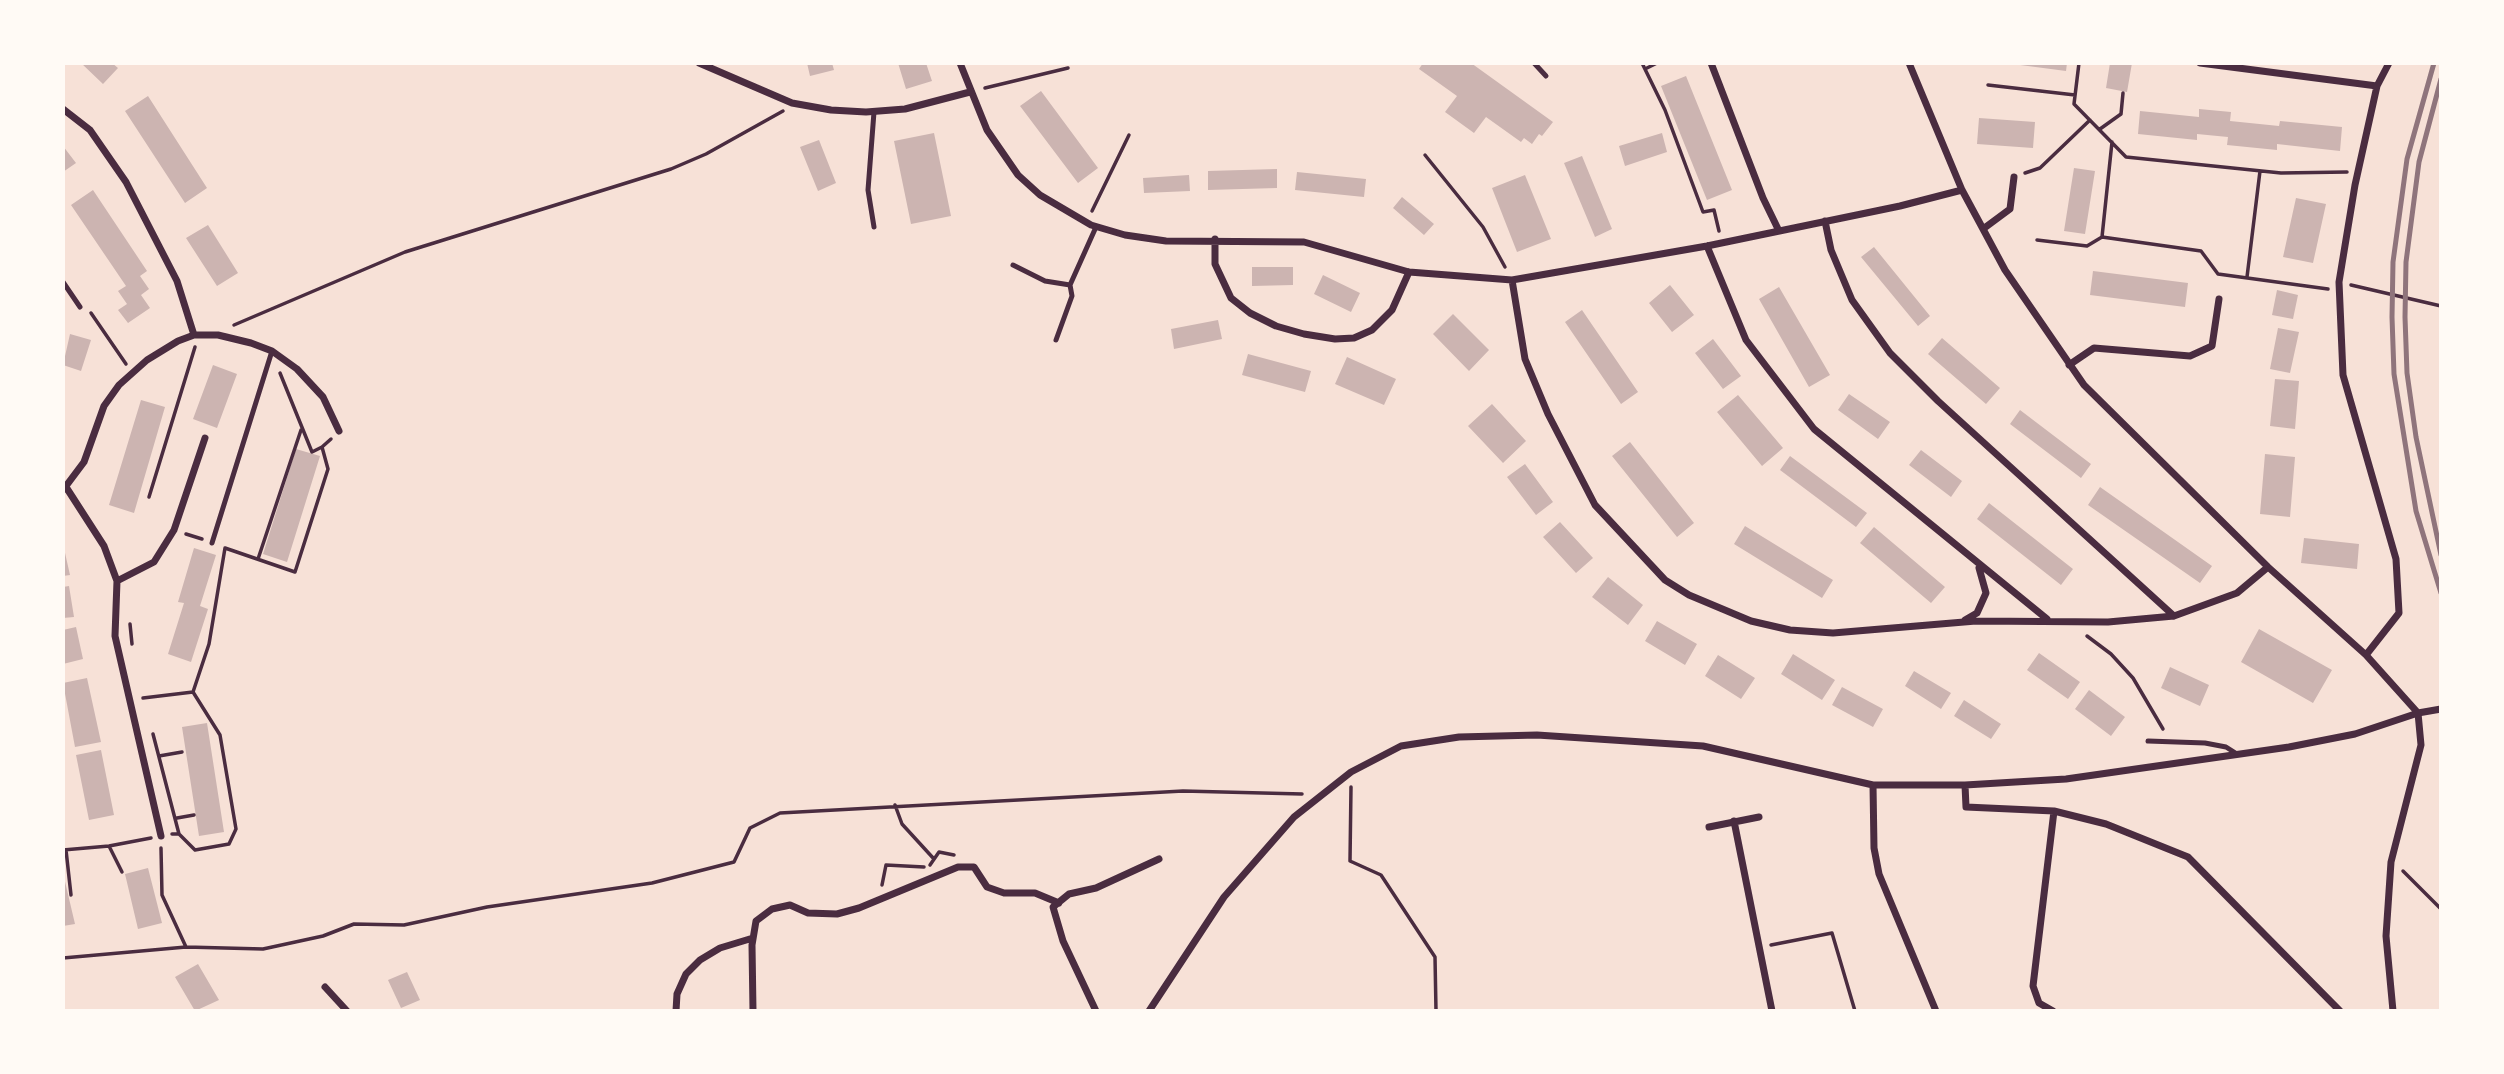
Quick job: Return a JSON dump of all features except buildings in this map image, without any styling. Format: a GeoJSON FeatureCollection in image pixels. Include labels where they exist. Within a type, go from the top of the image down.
{"type":"FeatureCollection","features":[{"type":"Feature","properties":{"kind":"street"},"geometry":{"type":"LineString","coordinates":[[699,63],[792,103],[831,110],[905,109],[970,92]]}},
{"type":"Feature","properties":{"kind":"street"},"geometry":{"type":"LineString","coordinates":[[960,63],[986,130],[1018,175],[1041,195],[1087,223],[1125,236],[1166,241],[1214,239],[1304,242],[1409,272],[1512,280],[1707,246],[1962,190]]}},
{"type":"Feature","properties":{"kind":"street"},"geometry":{"type":"LineString","coordinates":[[1711,63],[1763,198],[1779,230]]}},
{"type":"Feature","properties":{"kind":"street"},"geometry":{"type":"LineString","coordinates":[[1909,63],[1962,190],[2005,270],[2084,385],[2267,567],[2366,655],[2418,713],[2421,746],[2391,862],[2386,936],[2393,1011]]}},
{"type":"Feature","properties":{"kind":"street"},"geometry":{"type":"LineString","coordinates":[[2200,63],[2377,86]]}},
{"type":"Feature","properties":{"kind":"street"},"geometry":{"type":"LineString","coordinates":[[2366,655],[2399,613],[2396,559],[2343,375],[2339,286],[2358,172],[2377,86],[2389,63]]}},
{"type":"Feature","properties":{"kind":"street"},"geometry":{"type":"LineString","coordinates":[[63,109],[90,130],[126,182],[177,281],[197,335]]}},
{"type":"Feature","properties":{"kind":"street"},"geometry":{"type":"LineString","coordinates":[[1983,229],[2010,209],[2014,177]]}},
{"type":"Feature","properties":{"kind":"street"},"geometry":{"type":"LineString","coordinates":[[1825,221],[1831,250],[1852,300],[1889,354],[2174,616]]}},
{"type":"Feature","properties":{"kind":"street"},"geometry":{"type":"LineString","coordinates":[[1214,239],[1215,264],[1231,298],[1250,313],[1276,326],[1304,334],[1335,339],[1354,338],[1372,330],[1392,310],[1409,272]]}},
{"type":"Feature","properties":{"kind":"street"},"geometry":{"type":"LineString","coordinates":[[1707,246],[1746,340],[1814,429],[2047,620]]}},
{"type":"Feature","properties":{"kind":"street"},"geometry":{"type":"LineString","coordinates":[[1512,280],[1525,359],[1548,414],[1595,505],[1665,580],[1721,610],[1751,621],[1790,630],[1846,633],[1962,622],[2108,622],[2174,616],[2237,593],[2267,567]]}},
{"type":"Feature","properties":{"kind":"street"},"geometry":{"type":"LineString","coordinates":[[2069,365],[2094,348],[2190,356],[2212,346],[2219,299]]}},
{"type":"Feature","properties":{"kind":"street"},"geometry":{"type":"LineString","coordinates":[[160,836],[115,636],[117,581],[99,538],[65,489],[84,462],[104,407],[132,372],[178,341],[197,335],[218,335],[251,342],[272,351],[297,369],[323,397],[339,431]]}},
{"type":"Feature","properties":{"kind":"street"},"geometry":{"type":"LineString","coordinates":[[117,581],[155,562],[174,530],[205,438]]}},
{"type":"Feature","properties":{"kind":"street"},"geometry":{"type":"LineString","coordinates":[[1962,622],[1977,612],[1986,593],[1978,565]]}},
{"type":"Feature","properties":{"kind":"street"},"geometry":{"type":"LineString","coordinates":[[1149,1011],[1224,897],[1294,817],[1351,772],[1401,746],[1459,737],[1536,735],[1703,747],[1873,785],[1965,785],[2066,779],[2237,754],[2355,734],[2418,713],[2440,711]]}},
{"type":"Feature","properties":{"kind":"street"},"geometry":{"type":"LineString","coordinates":[[1873,785],[1874,848],[1880,874],[1936,1011]]}},
{"type":"Feature","properties":{"kind":"street"},"geometry":{"type":"LineString","coordinates":[[1965,785],[1966,807],[2054,811],[2106,824],[2188,857],[2340,1011]]}},
{"type":"Feature","properties":{"kind":"street"},"geometry":{"type":"LineString","coordinates":[[2053,1011],[2039,1003],[2033,986],[2054,811]]}},
{"type":"Feature","properties":{"kind":"street"},"geometry":{"type":"LineString","coordinates":[[1709,827],[1759,817]]}},
{"type":"Feature","properties":{"kind":"street"},"geometry":{"type":"LineString","coordinates":[[1734,821],[1772,1011]]}},
{"type":"Feature","properties":{"kind":"street"},"geometry":{"type":"LineString","coordinates":[[1096,1011],[1063,941],[1053,907],[1069,894],[1096,888],[1159,859]]}},
{"type":"Feature","properties":{"kind":"street"},"geometry":{"type":"LineString","coordinates":[[753,1011],[753,938],[756,921],[772,909],[790,905],[808,913],[836,914],[958,867],[974,867],[987,887],[1004,893],[1035,894],[1059,903]]}},
{"type":"Feature","properties":{"kind":"street"},"geometry":{"type":"LineString","coordinates":[[676,1011],[677,994],[686,974],[700,960],[720,948],[753,938]]}},
{"type":"Feature","properties":{"kind":"street"},"geometry":{"type":"LineString","coordinates":[[324,987],[347,1011]]}},
{"type":"Feature","properties":{"kind":"lane"},"geometry":{"type":"LineString","coordinates":[[1534,63],[1546,76]]}},
{"type":"Feature","properties":{"kind":"lane"},"geometry":{"type":"LineString","coordinates":[[874,111],[868,190],[874,227]]}},
{"type":"Feature","properties":{"kind":"lane"},"geometry":{"type":"LineString","coordinates":[[1056,340],[1072,296],[1070,285],[1096,226]]}},
{"type":"Feature","properties":{"kind":"lane"},"geometry":{"type":"LineString","coordinates":[[1013,265],[1045,281],[1070,285]]}},
{"type":"Feature","properties":{"kind":"lane"},"geometry":{"type":"LineString","coordinates":[[63,282],[80,307]]}},
{"type":"Feature","properties":{"kind":"lane"},"geometry":{"type":"LineString","coordinates":[[212,543],[272,351]]}},
{"type":"Feature","properties":{"kind":"lane"},"geometry":{"type":"LineString","coordinates":[[2148,741],[2205,743],[2227,747],[2237,754]]}},
{"type":"Feature","properties":{"kind":"path"},"geometry":{"type":"LineString","coordinates":[[1642,63],[1665,110],[1703,212],[1714,210],[1721,243]]}},
{"type":"Feature","properties":{"kind":"path"},"geometry":{"type":"LineString","coordinates":[[1645,69],[1657,63]]}},
{"type":"Feature","properties":{"kind":"path"},"geometry":{"type":"LineString","coordinates":[[2079,63],[2074,104],[2126,157],[2260,171],[2358,172]]}},
{"type":"Feature","properties":{"kind":"path"},"geometry":{"type":"LineString","coordinates":[[970,92],[1068,68]]}},
{"type":"Feature","properties":{"kind":"path"},"geometry":{"type":"LineString","coordinates":[[1988,85],[2075,95]]}},
{"type":"Feature","properties":{"kind":"path"},"geometry":{"type":"LineString","coordinates":[[2099,129],[2121,114],[2123,93]]}},
{"type":"Feature","properties":{"kind":"path"},"geometry":{"type":"LineString","coordinates":[[218,335],[271,306],[405,252],[671,169],[778,116],[792,103]]}},
{"type":"Feature","properties":{"kind":"path"},"geometry":{"type":"LineString","coordinates":[[2014,177],[2040,168],[2090,120]]}},
{"type":"Feature","properties":{"kind":"path"},"geometry":{"type":"LineString","coordinates":[[1087,223],[1129,135]]}},
{"type":"Feature","properties":{"kind":"path"},"geometry":{"type":"LineString","coordinates":[[2102,237],[2112,142]]}},
{"type":"Feature","properties":{"kind":"path"},"geometry":{"type":"LineString","coordinates":[[1425,155],[1483,227],[1512,280]]}},
{"type":"Feature","properties":{"kind":"path"},"geometry":{"type":"LineString","coordinates":[[2247,277],[2260,171]]}},
{"type":"Feature","properties":{"kind":"path"},"geometry":{"type":"LineString","coordinates":[[2037,240],[2087,246],[2102,237],[2201,251],[2218,274],[2339,286],[2441,306]]}},
{"type":"Feature","properties":{"kind":"path"},"geometry":{"type":"LineString","coordinates":[[80,307],[88,310],[132,372]]}},
{"type":"Feature","properties":{"kind":"path"},"geometry":{"type":"LineString","coordinates":[[149,498],[197,335]]}},
{"type":"Feature","properties":{"kind":"path"},"geometry":{"type":"LineString","coordinates":[[272,351],[312,452],[322,447],[339,431]]}},
{"type":"Feature","properties":{"kind":"path"},"geometry":{"type":"LineString","coordinates":[[258,559],[302,430]]}},
{"type":"Feature","properties":{"kind":"path"},"geometry":{"type":"LineString","coordinates":[[174,530],[295,572],[328,468],[322,447]]}},
{"type":"Feature","properties":{"kind":"path"},"geometry":{"type":"LineString","coordinates":[[71,895],[65,850],[109,846],[178,834],[195,850],[229,844],[236,829],[220,736],[193,692],[209,644],[225,548]]}},
{"type":"Feature","properties":{"kind":"path"},"geometry":{"type":"LineString","coordinates":[[2065,620],[2111,654],[2133,678],[2171,743]]}},
{"type":"Feature","properties":{"kind":"path"},"geometry":{"type":"LineString","coordinates":[[142,698],[193,692]]}},
{"type":"Feature","properties":{"kind":"path"},"geometry":{"type":"LineString","coordinates":[[159,756],[182,752]]}},
{"type":"Feature","properties":{"kind":"path"},"geometry":{"type":"LineString","coordinates":[[1351,772],[1350,861],[1381,875],[1435,957],[1436,1011]]}},
{"type":"Feature","properties":{"kind":"path"},"geometry":{"type":"LineString","coordinates":[[63,958],[186,947],[263,949],[323,936],[354,924],[404,925],[487,907],[652,883],[734,862],[750,828],[780,813],[1183,791],[1322,795]]}},
{"type":"Feature","properties":{"kind":"path"},"geometry":{"type":"LineString","coordinates":[[895,805],[902,824],[934,859]]}},
{"type":"Feature","properties":{"kind":"path"},"geometry":{"type":"LineString","coordinates":[[177,818],[194,816]]}},
{"type":"Feature","properties":{"kind":"path"},"geometry":{"type":"LineString","coordinates":[[160,836],[162,895],[186,947]]}},
{"type":"Feature","properties":{"kind":"path"},"geometry":{"type":"LineString","coordinates":[[109,846],[122,872]]}},
{"type":"Feature","properties":{"kind":"path"},"geometry":{"type":"LineString","coordinates":[[2391,862],[2441,909]]}},
{"type":"Feature","properties":{"kind":"path"},"geometry":{"type":"LineString","coordinates":[[1758,947],[1832,933],[1855,1011]]}},
{"type":"Feature","properties":{"kind":"railway"},"geometry":{"type":"LineString","coordinates":[[2434,63],[2407,159],[2393,262],[2392,317],[2394,374],[2416,511],[2441,593]]}},
{"type":"Feature","properties":{"kind":"railway"},"geometry":{"type":"LineString","coordinates":[[2441,79],[2419,162],[2406,262],[2405,317],[2407,373],[2416,437],[2441,555]]}}]}
